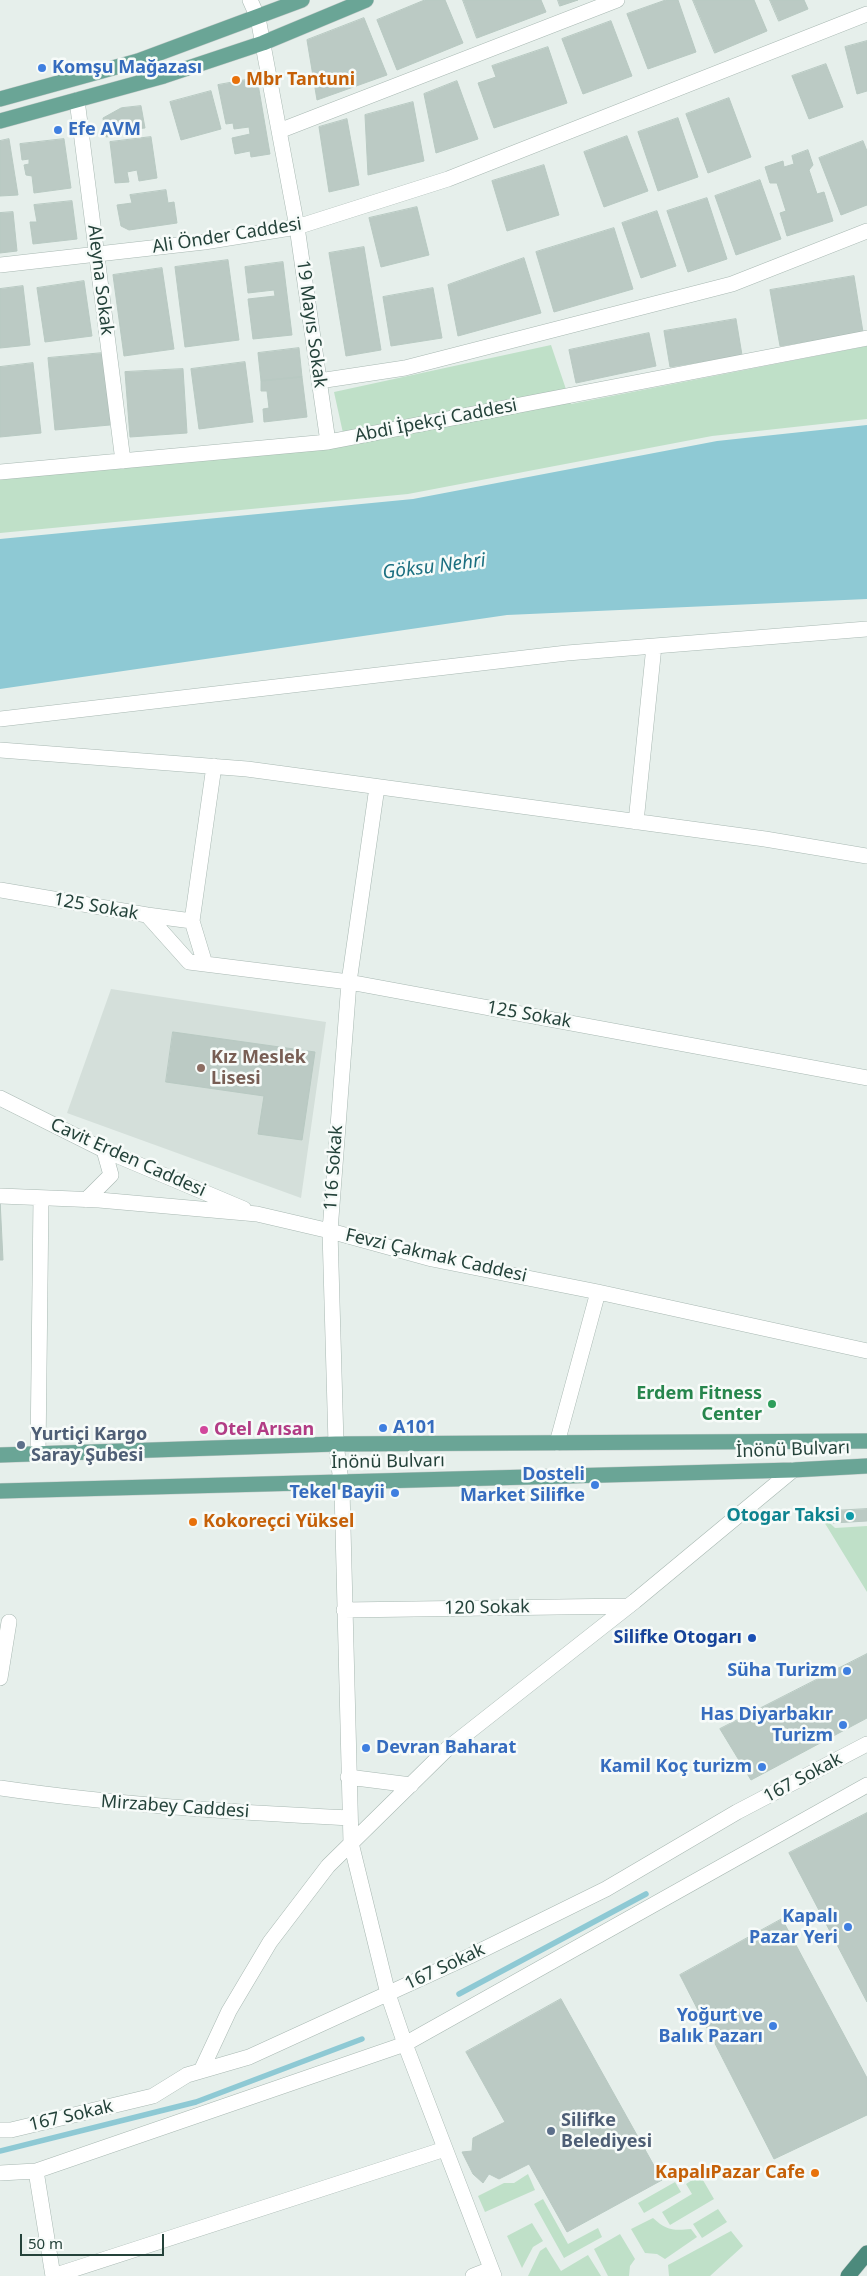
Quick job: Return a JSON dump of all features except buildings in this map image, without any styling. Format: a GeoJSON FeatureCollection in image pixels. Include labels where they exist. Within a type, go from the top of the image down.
{"type":"FeatureCollection","features":[{"type":"Feature","properties":{"kind":"highway"},"geometry":{"type":"LineString","coordinates":[[848,2276],[867,2252]]}},
{"type":"Feature","properties":{"kind":"main road"},"geometry":{"type":"LineString","coordinates":[[0,99],[138,61],[258,18],[302,0]]}},
{"type":"Feature","properties":{"kind":"main road"},"geometry":{"type":"LineString","coordinates":[[0,122],[164,76],[263,44],[366,0]]}},
{"type":"Feature","properties":{"kind":"main road","name":"İnönü Bulvarı"},"geometry":{"type":"LineString","coordinates":[[0,1455],[336,1444],[867,1441]]}},
{"type":"Feature","properties":{"kind":"main road","name":"İnönü Bulvarı"},"geometry":{"type":"LineString","coordinates":[[0,1491],[793,1470],[867,1466]]}},
{"type":"Feature","properties":{"kind":"street","name":"19 Mayıs Sokak"},"geometry":{"type":"LineString","coordinates":[[250,0],[258,18],[297,227],[328,442]]}},
{"type":"Feature","properties":{"kind":"street"},"geometry":{"type":"LineString","coordinates":[[279,131],[617,0]]}},
{"type":"Feature","properties":{"kind":"street","name":"Ali Önder Caddesi"},"geometry":{"type":"LineString","coordinates":[[0,265],[204,242],[297,227],[448,179],[867,14]]}},
{"type":"Feature","properties":{"kind":"street","name":"Aleyna Sokak"},"geometry":{"type":"LineString","coordinates":[[77,100],[122,461]]}},
{"type":"Feature","properties":{"kind":"street"},"geometry":{"type":"LineString","coordinates":[[319,381],[405,368],[732,284],[867,231]]}},
{"type":"Feature","properties":{"kind":"street","name":"Abdi İpekçi Caddesi"},"geometry":{"type":"LineString","coordinates":[[0,472],[328,442],[867,338]]}},
{"type":"Feature","properties":{"kind":"street"},"geometry":{"type":"LineString","coordinates":[[0,719],[567,653],[867,629]]}},
{"type":"Feature","properties":{"kind":"street"},"geometry":{"type":"LineString","coordinates":[[636,822],[654,646]]}},
{"type":"Feature","properties":{"kind":"street"},"geometry":{"type":"LineString","coordinates":[[0,750],[214,766],[377,786],[867,856]]}},
{"type":"Feature","properties":{"kind":"street"},"geometry":{"type":"LineString","coordinates":[[204,964],[192,921],[214,766]]}},
{"type":"Feature","properties":{"kind":"street","name":"116 Sokak"},"geometry":{"type":"LineString","coordinates":[[377,786],[349,982],[330,1231],[336,1444],[341,1482],[351,1844],[388,1994],[405,2044],[493,2273]]}},
{"type":"Feature","properties":{"kind":"street","name":"125 Sokak"},"geometry":{"type":"LineString","coordinates":[[0,890],[192,921]]}},
{"type":"Feature","properties":{"kind":"street","name":"125 Sokak"},"geometry":{"type":"LineString","coordinates":[[147,915],[189,962],[349,982],[867,1078]]}},
{"type":"Feature","properties":{"kind":"street","name":"Cavit Erden Caddesi"},"geometry":{"type":"LineString","coordinates":[[0,1098],[104,1150],[257,1214]]}},
{"type":"Feature","properties":{"kind":"street"},"geometry":{"type":"LineString","coordinates":[[86,1200],[111,1175],[104,1150]]}},
{"type":"Feature","properties":{"kind":"street","name":"Fevzi Çakmak Caddesi"},"geometry":{"type":"LineString","coordinates":[[0,1196],[86,1200],[257,1214],[330,1231],[432,1259],[598,1292],[867,1351]]}},
{"type":"Feature","properties":{"kind":"street"},"geometry":{"type":"LineString","coordinates":[[38,1454],[41,1198]]}},
{"type":"Feature","properties":{"kind":"street"},"geometry":{"type":"LineString","coordinates":[[557,1443],[598,1292]]}},
{"type":"Feature","properties":{"kind":"street"},"geometry":{"type":"LineString","coordinates":[[201,2071],[229,2010],[270,1942],[328,1866],[447,1750],[629,1606],[793,1470]]}},
{"type":"Feature","properties":{"kind":"street","name":"120 Sokak"},"geometry":{"type":"LineString","coordinates":[[344,1610],[629,1606]]}},
{"type":"Feature","properties":{"kind":"street"},"geometry":{"type":"LineString","coordinates":[[0,1678],[9,1622]]}},
{"type":"Feature","properties":{"kind":"street","name":"167 Sokak"},"geometry":{"type":"LineString","coordinates":[[0,2130],[12,2130],[153,2096],[187,2075],[249,2057],[470,1956],[606,1889],[737,1812],[867,1744]]}},
{"type":"Feature","properties":{"kind":"street"},"geometry":{"type":"LineString","coordinates":[[348,1777],[411,1785]]}},
{"type":"Feature","properties":{"kind":"street"},"geometry":{"type":"LineString","coordinates":[[0,2173],[36,2171],[405,2044],[867,1785]]}},
{"type":"Feature","properties":{"kind":"street","name":"Mirzabey Caddesi"},"geometry":{"type":"LineString","coordinates":[[0,1788],[95,1801],[226,1812],[350,1818]]}},
{"type":"Feature","properties":{"kind":"street"},"geometry":{"type":"LineString","coordinates":[[36,2171],[53,2276],[445,2149]]}},
{"type":"Feature","properties":{"kind":"street"},"geometry":{"type":"LineString","coordinates":[[473,2276],[493,2273]]}},
{"type":"Feature","properties":{"kind":"shaded area","name":"Kız Meslek Lisesi"},"geometry":{"type":"Polygon","coordinates":[[[111,989],[326,1022],[301,1198],[67,1113],[111,989]]]}},
{"type":"Feature","properties":{"kind":"green space"},"geometry":{"type":"Polygon","coordinates":[[[551,345],[571,404],[867,346],[867,419],[712,436],[408,494],[0,533],[0,476],[343,433],[334,392],[551,345]]]}},
{"type":"Feature","properties":{"kind":"green space"},"geometry":{"type":"Polygon","coordinates":[[[818,1512],[835,1528],[867,1526],[867,1592],[818,1512]]]}},
{"type":"Feature","properties":{"kind":"green space"},"geometry":{"type":"Polygon","coordinates":[[[528,2174],[535,2190],[485,2212],[478,2196],[504,2183],[514,2183],[528,2174]]]}},
{"type":"Feature","properties":{"kind":"green space"},"geometry":{"type":"Polygon","coordinates":[[[700,2175],[714,2199],[670,2225],[662,2212],[692,2194],[686,2184],[700,2175]]]}},
{"type":"Feature","properties":{"kind":"green space"},"geometry":{"type":"Polygon","coordinates":[[[675,2182],[681,2192],[644,2213],[638,2203],[675,2182]]]}},
{"type":"Feature","properties":{"kind":"green space"},"geometry":{"type":"Polygon","coordinates":[[[543,2199],[568,2244],[598,2228],[602,2237],[564,2258],[534,2204],[543,2199]]]}},
{"type":"Feature","properties":{"kind":"green space"},"geometry":{"type":"Polygon","coordinates":[[[718,2209],[727,2222],[702,2238],[693,2224],[718,2209]]]}},
{"type":"Feature","properties":{"kind":"green space"},"geometry":{"type":"Polygon","coordinates":[[[653,2218],[670,2229],[691,2229],[697,2237],[665,2259],[657,2254],[645,2253],[631,2229],[653,2218]]]}},
{"type":"Feature","properties":{"kind":"green space"},"geometry":{"type":"Polygon","coordinates":[[[532,2223],[543,2241],[533,2247],[522,2268],[507,2236],[532,2223]]]}},
{"type":"Feature","properties":{"kind":"green space"},"geometry":{"type":"Polygon","coordinates":[[[731,2231],[743,2246],[710,2276],[669,2276],[668,2265],[731,2231]]]}},
{"type":"Feature","properties":{"kind":"green space"},"geometry":{"type":"Polygon","coordinates":[[[620,2234],[635,2259],[630,2266],[629,2276],[608,2276],[594,2249],[620,2234]]]}},
{"type":"Feature","properties":{"kind":"green space"},"geometry":{"type":"Polygon","coordinates":[[[546,2247],[561,2271],[588,2255],[601,2276],[528,2276],[540,2251],[546,2247]]]}},
{"type":"Feature","properties":{"kind":"water","name":"Göksu Nehri"},"geometry":{"type":"Polygon","coordinates":[[[867,425],[867,599],[507,615],[0,689],[0,539],[413,499],[717,441],[867,425]]]}},
{"type":"Feature","properties":{"kind":"waterway"},"geometry":{"type":"LineString","coordinates":[[459,1994],[646,1894]]}},
{"type":"Feature","properties":{"kind":"waterway"},"geometry":{"type":"LineString","coordinates":[[0,2151],[196,2102],[362,2039]]}},
{"type":"Feature","properties":{"kind":"place","name":"Komşu Mağazası"},"geometry":{"type":"Point","coordinates":[42,68]}},
{"type":"Feature","properties":{"kind":"place","name":"Mbr Tantuni"},"geometry":{"type":"Point","coordinates":[236,80]}},
{"type":"Feature","properties":{"kind":"place","name":"Efe AVM"},"geometry":{"type":"Point","coordinates":[58,130]}},
{"type":"Feature","properties":{"kind":"place","name":"Kız Meslek Lisesi"},"geometry":{"type":"Point","coordinates":[201,1068]}},
{"type":"Feature","properties":{"kind":"place","name":"Erdem Fitness Center"},"geometry":{"type":"Point","coordinates":[772,1404]}},
{"type":"Feature","properties":{"kind":"place","name":"A101"},"geometry":{"type":"Point","coordinates":[383,1428]}},
{"type":"Feature","properties":{"kind":"place","name":"Otel Arısan"},"geometry":{"type":"Point","coordinates":[204,1430]}},
{"type":"Feature","properties":{"kind":"place","name":"Yurtiçi Kargo Saray Şubesi"},"geometry":{"type":"Point","coordinates":[21,1445]}},
{"type":"Feature","properties":{"kind":"place","name":"Dosteli Market Silifke"},"geometry":{"type":"Point","coordinates":[595,1485]}},
{"type":"Feature","properties":{"kind":"place","name":"Tekel Bayii"},"geometry":{"type":"Point","coordinates":[395,1493]}},
{"type":"Feature","properties":{"kind":"place","name":"Otogar Taksi"},"geometry":{"type":"Point","coordinates":[850,1516]}},
{"type":"Feature","properties":{"kind":"place","name":"Kokoreçci Yüksel"},"geometry":{"type":"Point","coordinates":[193,1522]}},
{"type":"Feature","properties":{"kind":"place","name":"Silifke Otogarı"},"geometry":{"type":"Point","coordinates":[752,1638]}},
{"type":"Feature","properties":{"kind":"place","name":"Süha Turizm"},"geometry":{"type":"Point","coordinates":[847,1671]}},
{"type":"Feature","properties":{"kind":"place","name":"Has Diyarbakır Turizm"},"geometry":{"type":"Point","coordinates":[843,1725]}},
{"type":"Feature","properties":{"kind":"place","name":"Devran Baharat"},"geometry":{"type":"Point","coordinates":[366,1748]}},
{"type":"Feature","properties":{"kind":"place","name":"Kamil Koç turizm"},"geometry":{"type":"Point","coordinates":[762,1767]}},
{"type":"Feature","properties":{"kind":"place","name":"Kapalı Pazar Yeri"},"geometry":{"type":"Point","coordinates":[848,1927]}},
{"type":"Feature","properties":{"kind":"place","name":"Yoğurt ve Balık Pazarı"},"geometry":{"type":"Point","coordinates":[773,2026]}},
{"type":"Feature","properties":{"kind":"place","name":"Silifke Belediyesi"},"geometry":{"type":"Point","coordinates":[551,2131]}},
{"type":"Feature","properties":{"kind":"place","name":"KapalıPazar Cafe"},"geometry":{"type":"Point","coordinates":[815,2173]}}]}
